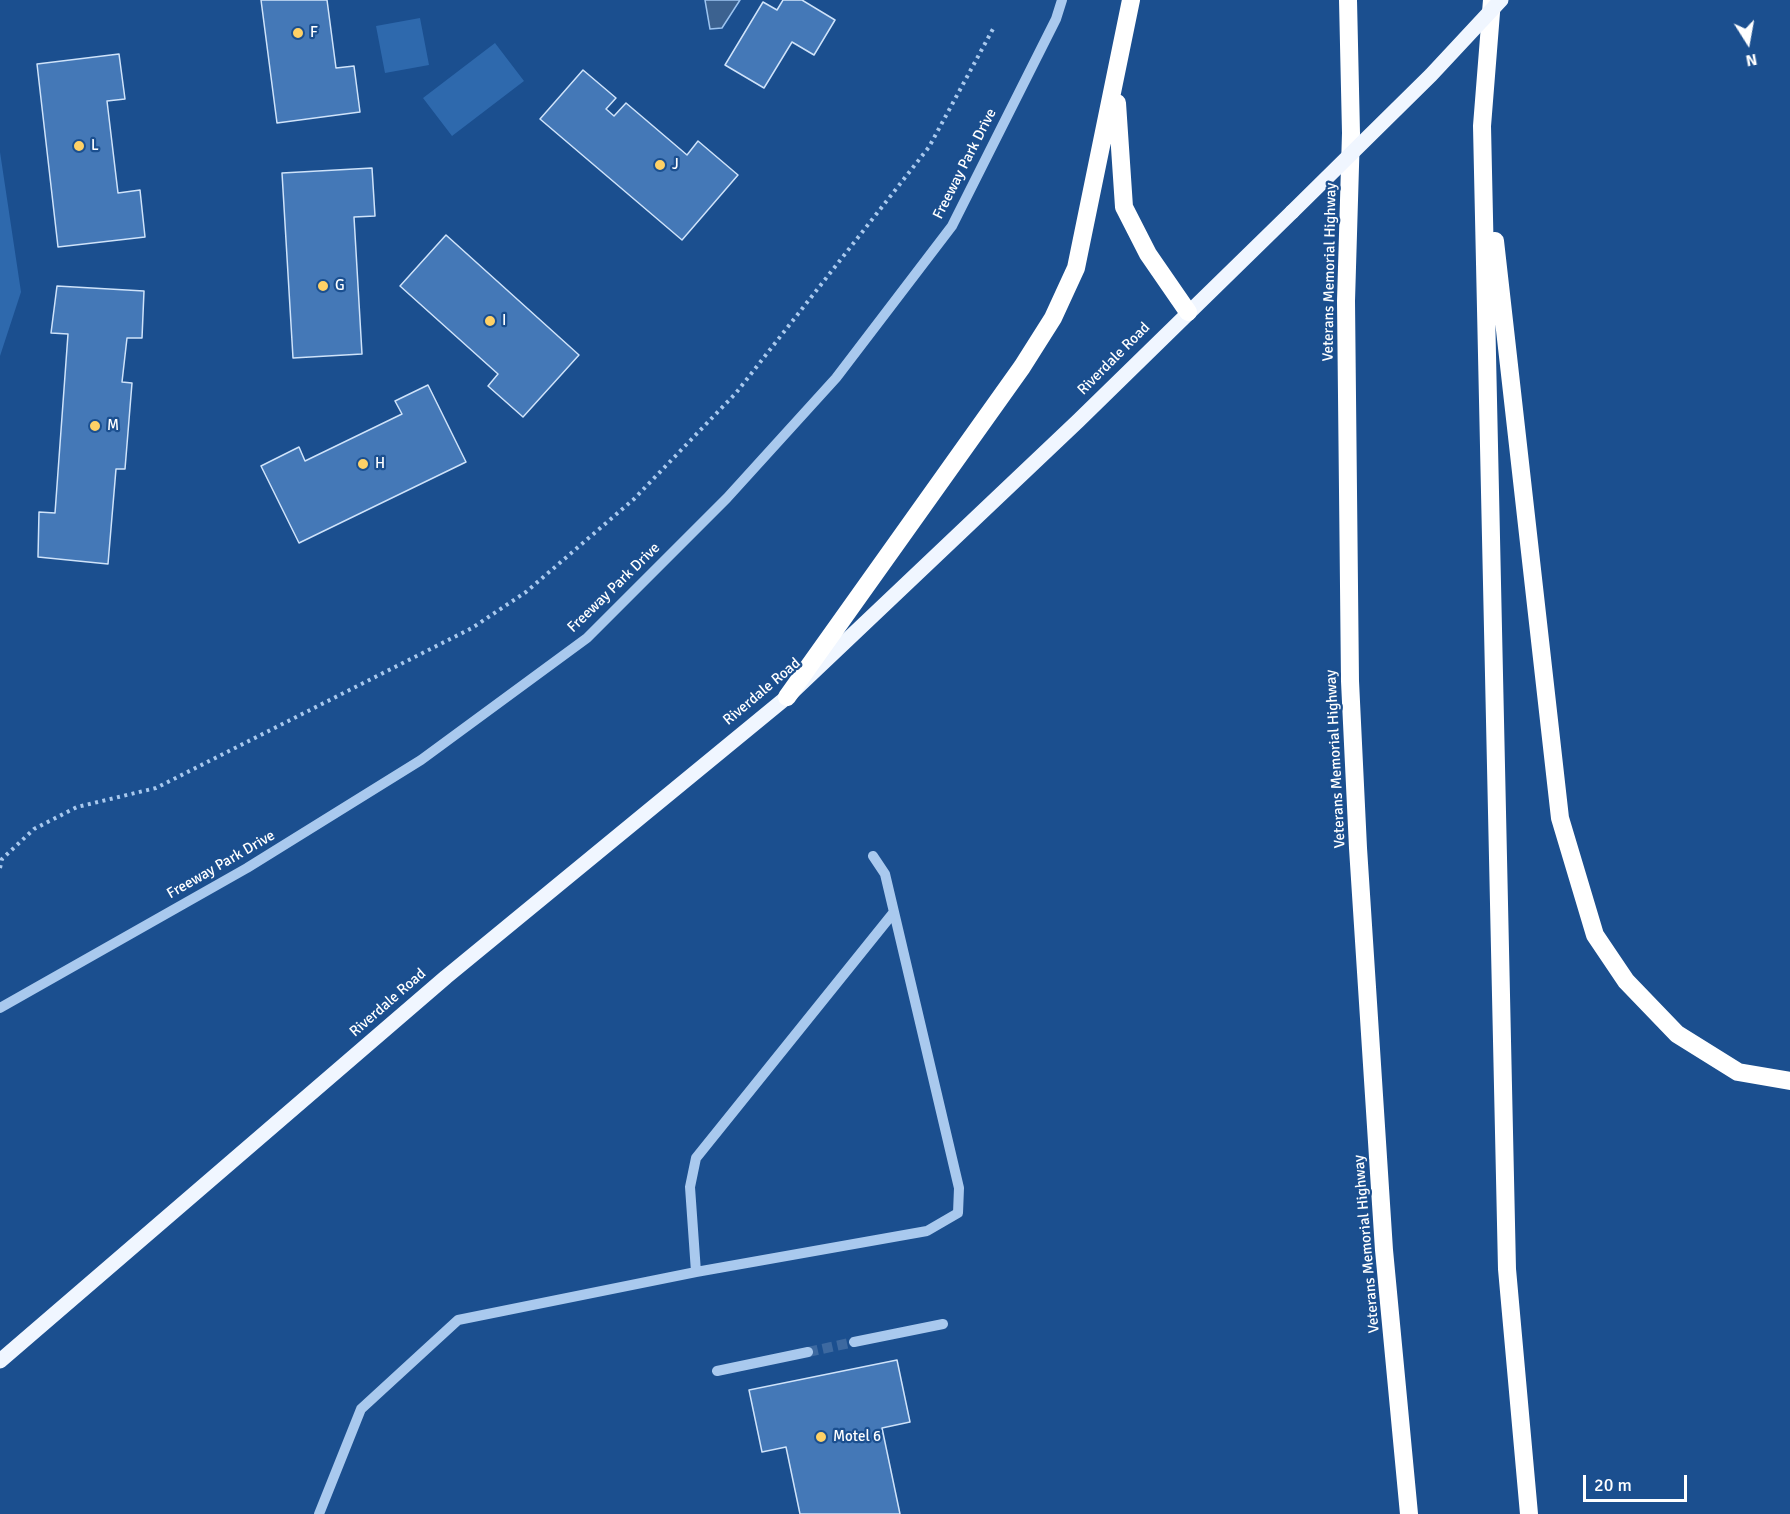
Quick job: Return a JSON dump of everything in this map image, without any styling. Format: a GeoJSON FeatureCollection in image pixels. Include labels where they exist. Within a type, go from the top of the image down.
{"type":"FeatureCollection","features":[{"type":"Feature","properties":{"kind":"highway"},"geometry":{"type":"LineString","coordinates":[[787,697],[1022,367],[1053,318],[1076,268],[1131,0]]}},
{"type":"Feature","properties":{"kind":"highway","name":"Veterans Memorial Highway"},"geometry":{"type":"LineString","coordinates":[[1348,0],[1352,133],[1346,301],[1350,681],[1358,848],[1383,1238],[1409,1514]]}},
{"type":"Feature","properties":{"kind":"highway"},"geometry":{"type":"LineString","coordinates":[[1492,0],[1482,126],[1507,1269],[1529,1514]]}},
{"type":"Feature","properties":{"kind":"highway"},"geometry":{"type":"LineString","coordinates":[[1115,80],[1124,207],[1148,254],[1188,312]]}},
{"type":"Feature","properties":{"kind":"highway"},"geometry":{"type":"LineString","coordinates":[[1482,126],[1560,819],[1595,936],[1626,981],[1677,1035],[1738,1072],[1790,1081]]}},
{"type":"Feature","properties":{"kind":"main road","name":"Riverdale Road"},"geometry":{"type":"LineString","coordinates":[[0,1361],[446,977],[787,697],[1078,421],[1431,75],[1501,0]]}},
{"type":"Feature","properties":{"kind":"street","name":"Freeway Park Drive"},"geometry":{"type":"LineString","coordinates":[[0,1008],[247,868],[420,760],[587,638],[727,498],[836,378],[951,226],[1056,19],[1062,0]]}},
{"type":"Feature","properties":{"kind":"street"},"geometry":{"type":"LineString","coordinates":[[319,1514],[361,1409],[458,1320],[696,1272],[927,1231],[958,1213],[959,1188],[885,874],[873,856]]}},
{"type":"Feature","properties":{"kind":"street"},"geometry":{"type":"LineString","coordinates":[[696,1272],[690,1187],[696,1158],[894,912]]}},
{"type":"Feature","properties":{"kind":"street"},"geometry":{"type":"LineString","coordinates":[[854,1342],[943,1324]]}},
{"type":"Feature","properties":{"kind":"street"},"geometry":{"type":"LineString","coordinates":[[717,1371],[808,1352]]}},
{"type":"Feature","properties":{"kind":"path"},"geometry":{"type":"LineString","coordinates":[[0,868],[2,859],[34,829],[76,807],[156,788],[472,628],[526,592],[634,499],[736,393],[928,147],[994,27]]}},
{"type":"Feature","properties":{"kind":"shaded area"},"geometry":{"type":"Polygon","coordinates":[[[705,0],[740,0],[722,28],[710,29],[705,0]]]}},
{"type":"Feature","properties":{"kind":"shaded area"},"geometry":{"type":"Polygon","coordinates":[[[420,18],[429,65],[385,73],[376,26],[420,18]]]}},
{"type":"Feature","properties":{"kind":"shaded area"},"geometry":{"type":"Polygon","coordinates":[[[495,43],[524,81],[452,136],[423,98],[495,43]]]}},
{"type":"Feature","properties":{"kind":"shaded area"},"geometry":{"type":"Polygon","coordinates":[[[0,152],[21,292],[0,356],[0,152]]]}},
{"type":"Feature","properties":{"kind":"building","name":"F"},"geometry":{"type":"Polygon","coordinates":[[[261,0],[327,0],[336,68],[354,66],[360,112],[277,123],[261,0]]]}},
{"type":"Feature","properties":{"kind":"building"},"geometry":{"type":"Polygon","coordinates":[[[783,0],[802,0],[835,20],[814,55],[792,42],[764,88],[725,65],[763,2],[777,10],[783,0]]]}},
{"type":"Feature","properties":{"kind":"building","name":"L"},"geometry":{"type":"Polygon","coordinates":[[[119,54],[125,99],[107,101],[118,193],[140,190],[145,237],[58,247],[37,64],[119,54]]]}},
{"type":"Feature","properties":{"kind":"building","name":"J"},"geometry":{"type":"Polygon","coordinates":[[[583,70],[616,98],[606,109],[614,116],[626,103],[687,155],[698,141],[738,175],[682,240],[540,119],[583,70]]]}},
{"type":"Feature","properties":{"kind":"building","name":"G"},"geometry":{"type":"Polygon","coordinates":[[[372,168],[375,216],[354,217],[362,354],[293,358],[282,173],[372,168]]]}},
{"type":"Feature","properties":{"kind":"building","name":"I"},"geometry":{"type":"Polygon","coordinates":[[[446,235],[579,355],[523,417],[488,386],[498,374],[400,286],[446,235]]]}},
{"type":"Feature","properties":{"kind":"building","name":"M"},"geometry":{"type":"Polygon","coordinates":[[[57,286],[144,291],[142,338],[127,338],[122,382],[132,383],[125,469],[116,469],[108,564],[38,557],[39,512],[55,513],[68,334],[51,333],[57,286]]]}},
{"type":"Feature","properties":{"kind":"building","name":"H"},"geometry":{"type":"Polygon","coordinates":[[[428,385],[466,462],[299,543],[261,466],[299,447],[305,461],[402,414],[395,401],[428,385]]]}},
{"type":"Feature","properties":{"kind":"building","name":"Motel 6"},"geometry":{"type":"Polygon","coordinates":[[[897,1360],[910,1422],[882,1428],[900,1514],[800,1514],[786,1447],[762,1452],[749,1390],[897,1360]]]}},
{"type":"Feature","properties":{"kind":"tunnel"},"geometry":{"type":"LineString","coordinates":[[808,1352],[854,1342]]}},
{"type":"Feature","properties":{"kind":"place","name":"F"},"geometry":{"type":"Point","coordinates":[298,33]}},
{"type":"Feature","properties":{"kind":"place","name":"L"},"geometry":{"type":"Point","coordinates":[79,146]}},
{"type":"Feature","properties":{"kind":"place","name":"J"},"geometry":{"type":"Point","coordinates":[660,165]}},
{"type":"Feature","properties":{"kind":"place","name":"G"},"geometry":{"type":"Point","coordinates":[323,286]}},
{"type":"Feature","properties":{"kind":"place","name":"I"},"geometry":{"type":"Point","coordinates":[490,321]}},
{"type":"Feature","properties":{"kind":"place","name":"M"},"geometry":{"type":"Point","coordinates":[95,426]}},
{"type":"Feature","properties":{"kind":"place","name":"H"},"geometry":{"type":"Point","coordinates":[363,464]}},
{"type":"Feature","properties":{"kind":"place","name":"Motel 6"},"geometry":{"type":"Point","coordinates":[821,1437]}}]}
